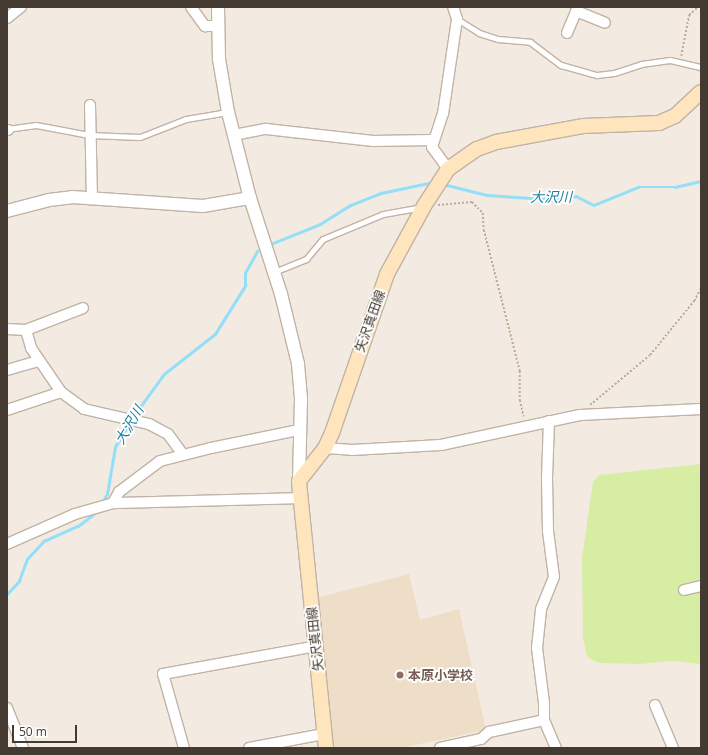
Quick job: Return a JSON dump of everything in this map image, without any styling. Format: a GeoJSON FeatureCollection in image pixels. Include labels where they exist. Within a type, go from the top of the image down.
{"type":"FeatureCollection","features":[{"type":"Feature","properties":{"kind":"main road","name":"矢沢真田線"},"geometry":{"type":"LineString","coordinates":[[325,741],[317,646],[299,498],[299,481],[325,448],[339,414],[371,316],[387,274],[424,206],[448,169],[477,149],[496,142],[583,126],[659,123],[675,116],[701,92]]}},
{"type":"Feature","properties":{"kind":"street"},"geometry":{"type":"LineString","coordinates":[[7,18],[21,7]]}},
{"type":"Feature","properties":{"kind":"street"},"geometry":{"type":"LineString","coordinates":[[191,7],[206,26],[218,26]]}},
{"type":"Feature","properties":{"kind":"street"},"geometry":{"type":"LineString","coordinates":[[218,7],[219,59],[228,112],[250,198],[274,272],[298,364],[299,481]]}},
{"type":"Feature","properties":{"kind":"street"},"geometry":{"type":"LineString","coordinates":[[448,169],[434,151],[433,140],[443,114],[457,19],[452,7]]}},
{"type":"Feature","properties":{"kind":"street"},"geometry":{"type":"LineString","coordinates":[[567,33],[577,9],[606,23]]}},
{"type":"Feature","properties":{"kind":"street"},"geometry":{"type":"LineString","coordinates":[[90,105],[89,135],[92,197]]}},
{"type":"Feature","properties":{"kind":"street"},"geometry":{"type":"LineString","coordinates":[[234,135],[266,129],[373,141],[433,140]]}},
{"type":"Feature","properties":{"kind":"street"},"geometry":{"type":"LineString","coordinates":[[7,211],[49,200],[92,197],[181,206],[226,203],[250,198]]}},
{"type":"Feature","properties":{"kind":"street"},"geometry":{"type":"LineString","coordinates":[[7,329],[26,330],[83,308]]}},
{"type":"Feature","properties":{"kind":"street"},"geometry":{"type":"LineString","coordinates":[[26,330],[31,348],[60,392],[84,409],[149,424],[168,434],[183,455]]}},
{"type":"Feature","properties":{"kind":"street"},"geometry":{"type":"LineString","coordinates":[[7,370],[39,361]]}},
{"type":"Feature","properties":{"kind":"street"},"geometry":{"type":"LineString","coordinates":[[7,410],[60,392]]}},
{"type":"Feature","properties":{"kind":"street"},"geometry":{"type":"LineString","coordinates":[[325,448],[352,450],[441,445],[580,415],[701,409]]}},
{"type":"Feature","properties":{"kind":"street"},"geometry":{"type":"LineString","coordinates":[[549,421],[548,516],[554,577],[541,610],[537,648],[544,720],[556,748]]}},
{"type":"Feature","properties":{"kind":"street"},"geometry":{"type":"LineString","coordinates":[[113,503],[119,492],[160,461],[299,430]]}},
{"type":"Feature","properties":{"kind":"street"},"geometry":{"type":"LineString","coordinates":[[7,544],[75,514],[113,503],[299,498]]}},
{"type":"Feature","properties":{"kind":"street"},"geometry":{"type":"LineString","coordinates":[[684,590],[701,586]]}},
{"type":"Feature","properties":{"kind":"street"},"geometry":{"type":"LineString","coordinates":[[184,748],[163,674],[317,646]]}},
{"type":"Feature","properties":{"kind":"street"},"geometry":{"type":"LineString","coordinates":[[654,705],[673,748]]}},
{"type":"Feature","properties":{"kind":"street"},"geometry":{"type":"LineString","coordinates":[[7,708],[23,748]]}},
{"type":"Feature","properties":{"kind":"street"},"geometry":{"type":"LineString","coordinates":[[440,748],[481,739],[490,732],[544,720]]}},
{"type":"Feature","properties":{"kind":"street"},"geometry":{"type":"LineString","coordinates":[[250,748],[325,741]]}},
{"type":"Feature","properties":{"kind":"lane"},"geometry":{"type":"LineString","coordinates":[[457,19],[480,33],[498,38],[530,42],[561,65],[597,75],[614,74],[641,64],[670,60],[701,67]]}},
{"type":"Feature","properties":{"kind":"lane"},"geometry":{"type":"LineString","coordinates":[[7,130],[36,125],[89,135],[140,137],[186,119],[228,112]]}},
{"type":"Feature","properties":{"kind":"lane"},"geometry":{"type":"LineString","coordinates":[[274,272],[306,259],[322,240],[383,214],[424,206]]}},
{"type":"Feature","properties":{"kind":"path"},"geometry":{"type":"LineString","coordinates":[[680,62],[689,15],[698,7]]}},
{"type":"Feature","properties":{"kind":"path"},"geometry":{"type":"LineString","coordinates":[[424,206],[472,202],[483,213],[484,230],[520,371],[520,400],[526,426]]}},
{"type":"Feature","properties":{"kind":"path"},"geometry":{"type":"LineString","coordinates":[[580,415],[616,380],[650,355],[694,301],[701,288]]}},
{"type":"Feature","properties":{"kind":"shaded area","name":"本原小学校"},"geometry":{"type":"Polygon","coordinates":[[[409,574],[420,620],[459,609],[486,730],[401,748],[334,748],[316,598],[409,574]]]}},
{"type":"Feature","properties":{"kind":"green space"},"geometry":{"type":"Polygon","coordinates":[[[701,464],[701,664],[673,661],[640,664],[600,663],[592,660],[587,656],[583,639],[582,558],[593,482],[599,475],[701,464]]]}},
{"type":"Feature","properties":{"kind":"waterway","name":"大沢川"},"geometry":{"type":"LineString","coordinates":[[443,184],[487,195],[547,199],[576,196],[594,205],[638,187],[675,187],[701,181]]}},
{"type":"Feature","properties":{"kind":"waterway","name":"大沢川"},"geometry":{"type":"LineString","coordinates":[[271,244],[320,224],[351,205],[381,193],[433,182]]}},
{"type":"Feature","properties":{"kind":"waterway","name":"大沢川"},"geometry":{"type":"LineString","coordinates":[[132,418],[164,374],[215,334],[245,286],[245,273],[257,251]]}},
{"type":"Feature","properties":{"kind":"waterway","name":"大沢川"},"geometry":{"type":"LineString","coordinates":[[102,503],[107,494],[115,447],[130,422]]}},
{"type":"Feature","properties":{"kind":"waterway","name":"大沢川"},"geometry":{"type":"LineString","coordinates":[[7,594],[19,581],[27,559],[44,541],[78,526],[98,511]]}},
{"type":"Feature","properties":{"kind":"place","name":"本原小学校"},"geometry":{"type":"Point","coordinates":[400,675]}}]}
